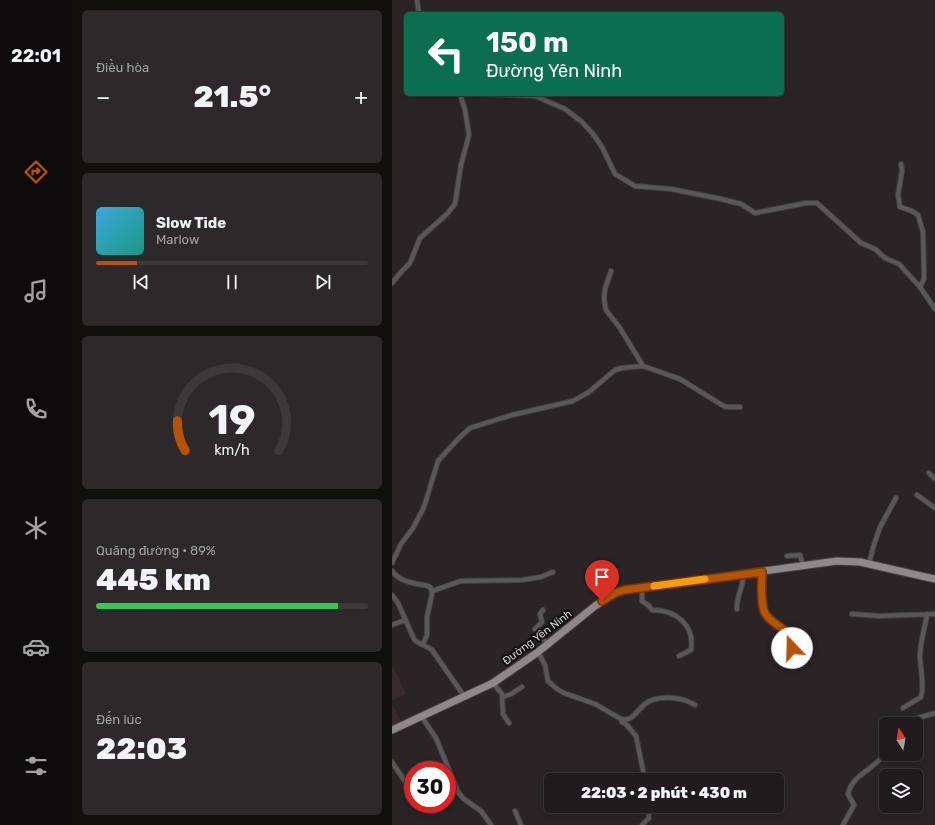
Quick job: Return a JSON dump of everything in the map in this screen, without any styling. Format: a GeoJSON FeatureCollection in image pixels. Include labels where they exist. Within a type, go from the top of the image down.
{"type":"FeatureCollection","features":[{"type":"Feature","properties":{"kind":"main road","name":"Đường Yên Ninh"},"geometry":{"type":"LineString","coordinates":[[392,730],[493,683],[548,645],[609,596],[624,590],[762,572],[837,560],[860,562],[935,579]]}},
{"type":"Feature","properties":{"kind":"street"},"geometry":{"type":"LineString","coordinates":[[417,0],[419,12]]}},
{"type":"Feature","properties":{"kind":"street"},"geometry":{"type":"LineString","coordinates":[[392,283],[410,263],[418,240],[447,214],[455,204],[461,165],[469,135],[465,110],[461,96]]}},
{"type":"Feature","properties":{"kind":"street"},"geometry":{"type":"LineString","coordinates":[[536,96],[564,109],[582,122],[590,130],[602,147],[615,174],[635,186],[671,189],[721,199],[741,204],[755,213],[806,203],[817,203],[861,243],[875,249],[885,258],[899,264],[920,287],[935,309]]}},
{"type":"Feature","properties":{"kind":"street"},"geometry":{"type":"LineString","coordinates":[[901,164],[902,171],[898,195],[900,207],[918,215],[922,232],[924,279],[920,287]]}},
{"type":"Feature","properties":{"kind":"street"},"geometry":{"type":"LineString","coordinates":[[611,271],[604,294],[606,310],[620,328],[643,366]]}},
{"type":"Feature","properties":{"kind":"street"},"geometry":{"type":"LineString","coordinates":[[392,563],[401,544],[413,528],[424,507],[438,461],[458,438],[470,428],[512,415],[573,401],[589,392],[615,370],[643,366],[680,379],[726,407],[740,407]]}},
{"type":"Feature","properties":{"kind":"street"},"geometry":{"type":"LineString","coordinates":[[930,473],[935,479]]}},
{"type":"Feature","properties":{"kind":"street"},"geometry":{"type":"LineString","coordinates":[[917,495],[935,508]]}},
{"type":"Feature","properties":{"kind":"street"},"geometry":{"type":"LineString","coordinates":[[869,564],[880,527],[896,498]]}},
{"type":"Feature","properties":{"kind":"street"},"geometry":{"type":"LineString","coordinates":[[787,556],[800,555],[803,565]]}},
{"type":"Feature","properties":{"kind":"street"},"geometry":{"type":"LineString","coordinates":[[392,571],[402,580],[428,586],[432,591],[427,617],[427,635],[423,644]]}},
{"type":"Feature","properties":{"kind":"street"},"geometry":{"type":"LineString","coordinates":[[432,591],[461,581],[522,580],[541,577],[553,572]]}},
{"type":"Feature","properties":{"kind":"street"},"geometry":{"type":"LineString","coordinates":[[762,572],[764,610],[769,618],[789,634],[793,641],[792,648],[787,657],[777,660]]}},
{"type":"Feature","properties":{"kind":"street"},"geometry":{"type":"LineString","coordinates":[[737,609],[736,601],[743,585],[743,574]]}},
{"type":"Feature","properties":{"kind":"street"},"geometry":{"type":"LineString","coordinates":[[642,588],[642,601],[652,610],[662,610],[671,613],[682,621],[690,632],[692,636],[692,650],[679,656]]}},
{"type":"Feature","properties":{"kind":"street"},"geometry":{"type":"LineString","coordinates":[[392,595],[398,603],[414,639],[434,652],[464,696]]}},
{"type":"Feature","properties":{"kind":"street"},"geometry":{"type":"LineString","coordinates":[[543,610],[540,612],[542,622],[535,629],[548,645]]}},
{"type":"Feature","properties":{"kind":"street"},"geometry":{"type":"LineString","coordinates":[[852,614],[879,616],[935,614]]}},
{"type":"Feature","properties":{"kind":"street"},"geometry":{"type":"LineString","coordinates":[[903,708],[921,697],[924,688],[920,668],[920,653],[927,614]]}},
{"type":"Feature","properties":{"kind":"street"},"geometry":{"type":"LineString","coordinates":[[392,625],[405,620]]}},
{"type":"Feature","properties":{"kind":"street"},"geometry":{"type":"LineString","coordinates":[[538,652],[545,665],[548,681],[557,689],[595,704],[626,724],[636,736],[644,773]]}},
{"type":"Feature","properties":{"kind":"street"},"geometry":{"type":"LineString","coordinates":[[493,683],[502,697],[502,712],[509,723]]}},
{"type":"Feature","properties":{"kind":"street"},"geometry":{"type":"LineString","coordinates":[[502,697],[509,695],[522,687]]}},
{"type":"Feature","properties":{"kind":"street"},"geometry":{"type":"LineString","coordinates":[[620,719],[629,719],[644,704],[657,699],[680,698],[695,705]]}},
{"type":"Feature","properties":{"kind":"street"},"geometry":{"type":"LineString","coordinates":[[922,717],[935,713]]}},
{"type":"Feature","properties":{"kind":"street"},"geometry":{"type":"LineString","coordinates":[[421,716],[438,742],[460,794],[464,799],[480,811],[491,825]]}},
{"type":"Feature","properties":{"kind":"street"},"geometry":{"type":"LineString","coordinates":[[843,825],[854,807],[854,803],[848,794],[852,784],[866,770],[879,760]]}},
{"type":"Feature","properties":{"kind":"street"},"geometry":{"type":"LineString","coordinates":[[392,762],[404,780]]}},
{"type":"Feature","properties":{"kind":"street"},"geometry":{"type":"LineString","coordinates":[[515,811],[521,825]]}},
{"type":"Feature","properties":{"kind":"street"},"geometry":{"type":"LineString","coordinates":[[642,825],[649,818],[649,813]]}},
{"type":"Feature","properties":{"kind":"shaded area"},"geometry":{"type":"Polygon","coordinates":[[[392,668],[394,668],[406,694],[392,701],[392,668]]]}},
{"type":"Feature","properties":{"kind":"shaded area"},"geometry":{"type":"Polygon","coordinates":[[[392,704],[401,721],[392,725],[392,704]]]}},
{"type":"Feature","properties":{"kind":"slow traffic"},"geometry":{"type":"LineString","coordinates":[[654,586],[705,579]]}},
{"type":"Feature","properties":{"kind":"route"},"geometry":{"type":"LineString","coordinates":[[602,601],[615,593],[624,590],[762,572],[762,603],[765,614],[791,635],[793,641],[792,648]]}}]}
